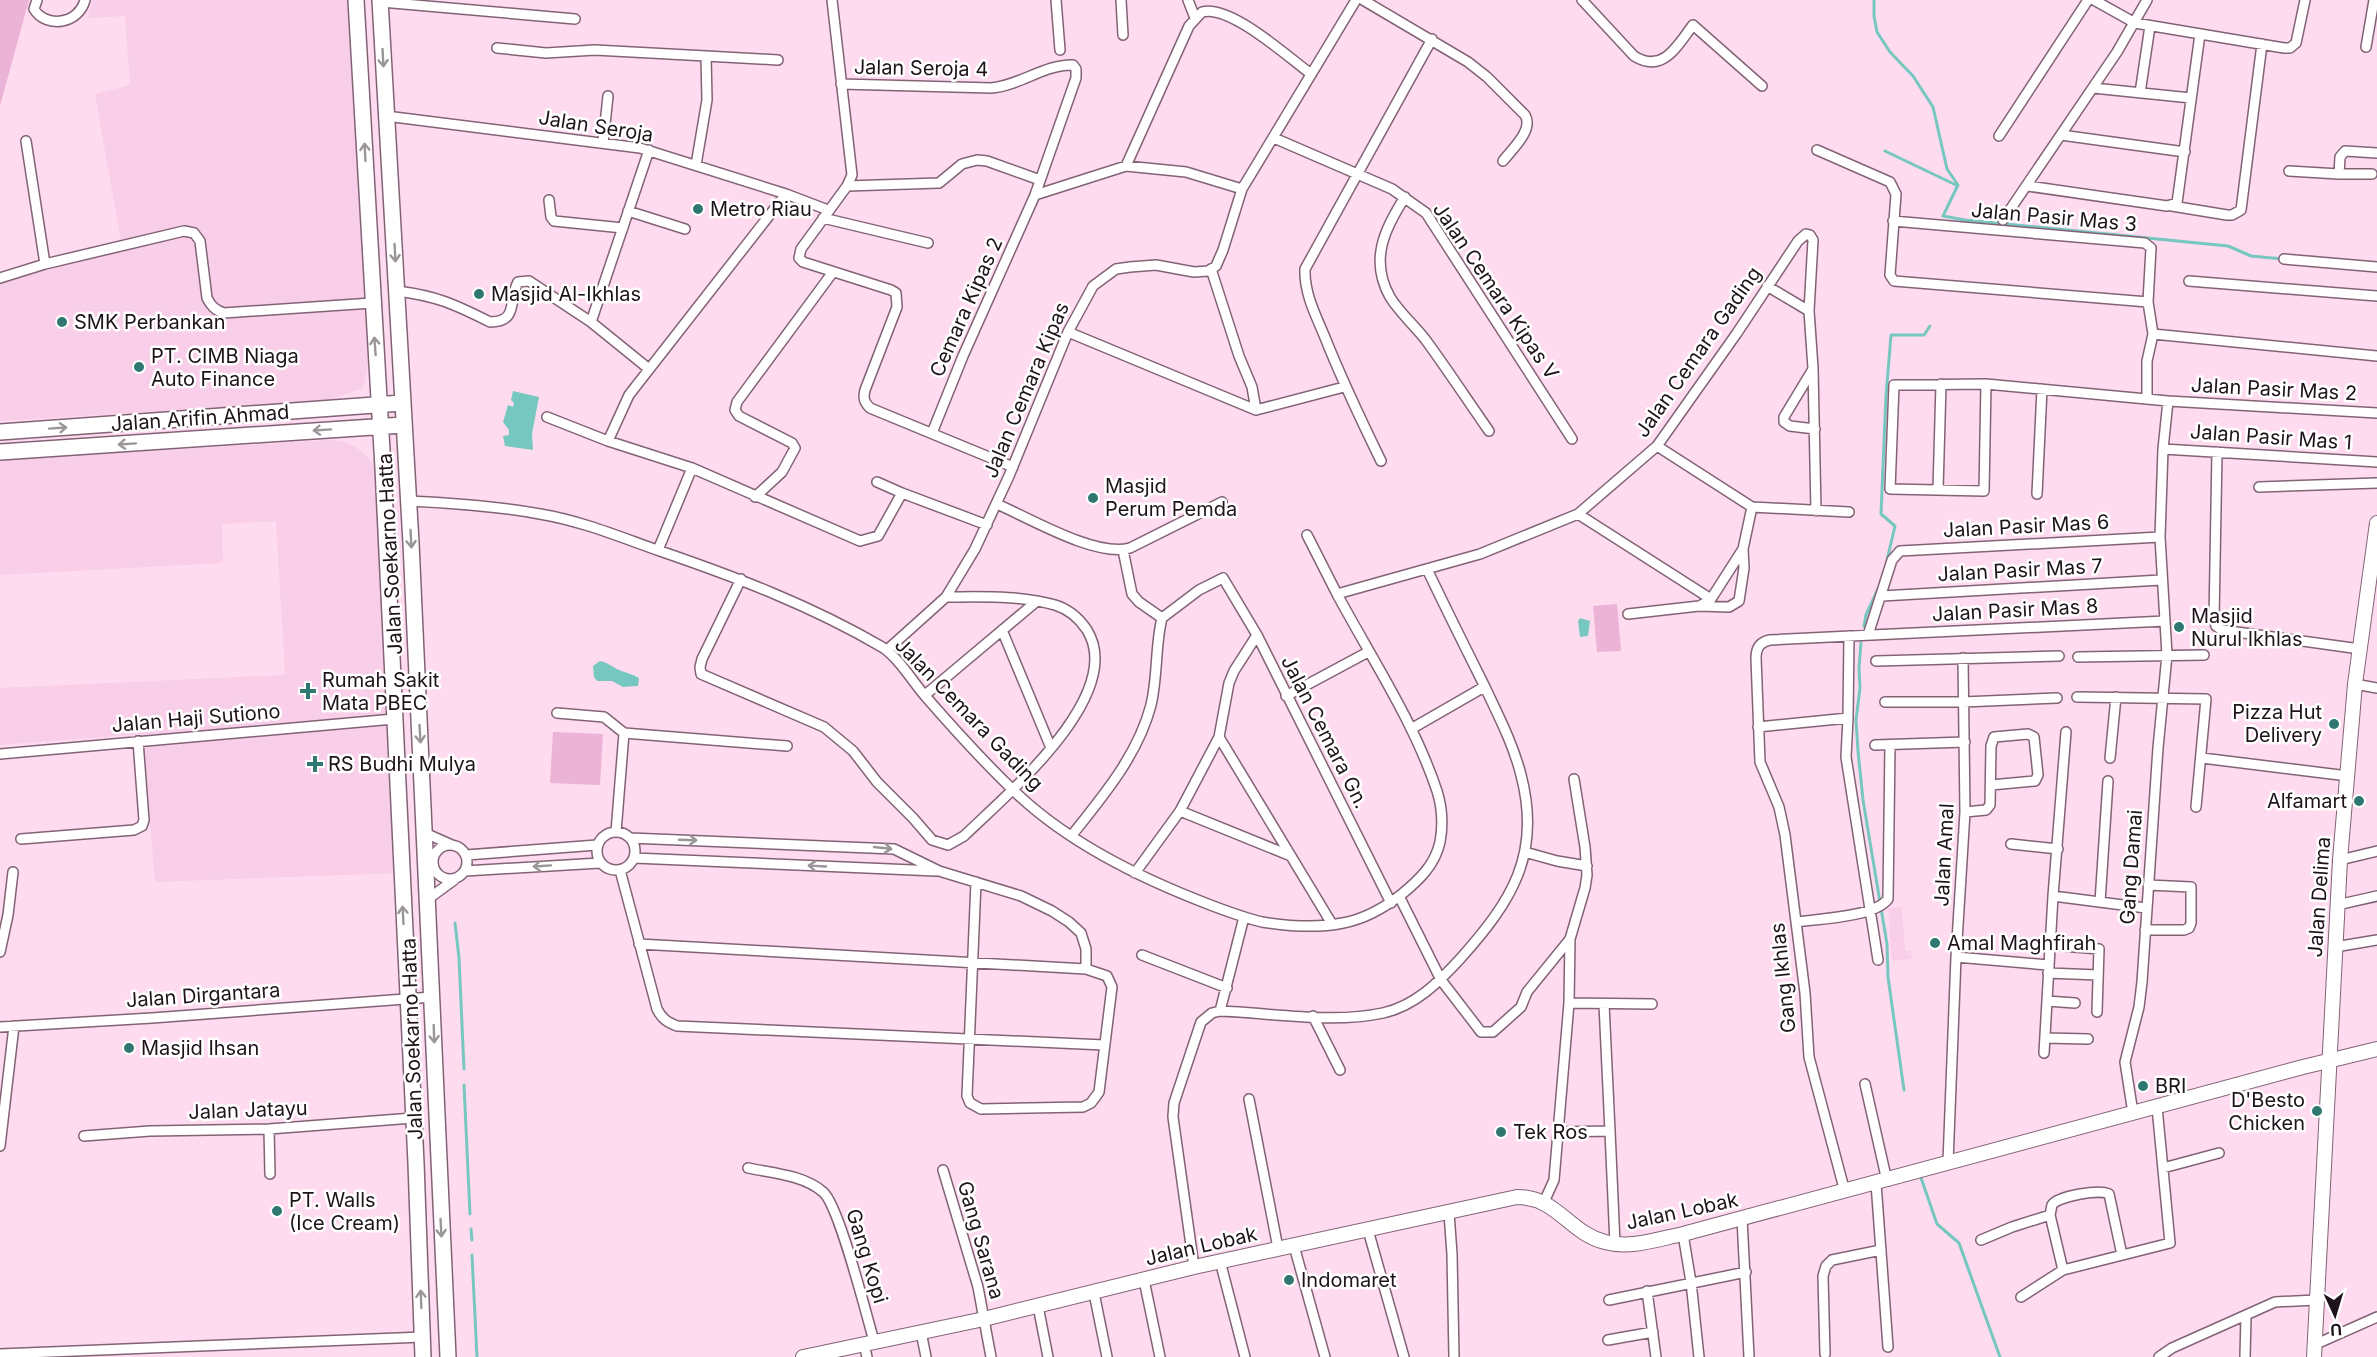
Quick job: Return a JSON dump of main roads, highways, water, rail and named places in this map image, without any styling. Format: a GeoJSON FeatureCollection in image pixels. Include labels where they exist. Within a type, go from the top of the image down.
{"type":"FeatureCollection","features":[{"type":"Feature","properties":{"kind":"main road","name":"Jalan Soekarno Hatta"},"geometry":{"type":"LineString","coordinates":[[356,0],[382,459],[423,1357]]}},
{"type":"Feature","properties":{"kind":"main road","name":"Jalan Soekarno Hatta"},"geometry":{"type":"LineString","coordinates":[[381,1],[425,833],[448,1357]]}},
{"type":"Feature","properties":{"kind":"main road","name":"Jalan Arifin Ahmad"},"geometry":{"type":"LineString","coordinates":[[0,432],[402,403]]}},
{"type":"Feature","properties":{"kind":"main road","name":"Jalan Arifin Ahmad"},"geometry":{"type":"LineString","coordinates":[[0,452],[403,425]]}},
{"type":"Feature","properties":{"kind":"main road"},"geometry":{"type":"LineString","coordinates":[[382,459],[395,453],[405,460]]}},
{"type":"Feature","properties":{"kind":"main road","name":"Jalan Delima"},"geometry":{"type":"LineString","coordinates":[[2314,1351],[2340,860],[2355,684],[2377,523]]}},
{"type":"Feature","properties":{"kind":"main road","name":"Jalan Lobak"},"geometry":{"type":"LineString","coordinates":[[803,1357],[868,1347],[921,1332],[1094,1293],[1194,1267],[1517,1197],[1528,1197],[1544,1202],[1585,1234],[1615,1244],[1630,1244],[1683,1234],[2328,1060],[2377,1050]]}},
{"type":"Feature","properties":{"kind":"waterway"},"geometry":{"type":"LineString","coordinates":[[1874,0],[1877,32],[1890,52],[1913,76],[1933,107],[1947,169],[1958,185],[1943,216],[2228,246],[2251,256],[2283,259]]}},
{"type":"Feature","properties":{"kind":"waterway"},"geometry":{"type":"LineString","coordinates":[[1885,151],[1956,185]]}},
{"type":"Feature","properties":{"kind":"waterway"},"geometry":{"type":"LineString","coordinates":[[1887,560],[1895,526],[1881,514],[1891,335],[1924,335],[1930,326]]}},
{"type":"Feature","properties":{"kind":"waterway"},"geometry":{"type":"LineString","coordinates":[[1864,626],[1866,615],[1878,589]]}},
{"type":"Feature","properties":{"kind":"waterway"},"geometry":{"type":"LineString","coordinates":[[1861,643],[1860,688],[1856,720],[1858,751],[1863,800],[1887,944],[1888,977],[1904,1090]]}},
{"type":"Feature","properties":{"kind":"waterway"},"geometry":{"type":"LineString","coordinates":[[455,923],[459,958],[464,1069]]}},
{"type":"Feature","properties":{"kind":"waterway"},"geometry":{"type":"LineString","coordinates":[[464,1085],[470,1214]]}},
{"type":"Feature","properties":{"kind":"waterway"},"geometry":{"type":"LineString","coordinates":[[1920,1175],[1937,1224],[1959,1243],[2000,1357]]}},
{"type":"Feature","properties":{"kind":"waterway"},"geometry":{"type":"LineString","coordinates":[[471,1229],[472,1240]]}},
{"type":"Feature","properties":{"kind":"waterway"},"geometry":{"type":"LineString","coordinates":[[472,1255],[477,1357]]}},
{"type":"Feature","properties":{"kind":"place","name":"Metro Riau"},"geometry":{"type":"Point","coordinates":[698,209]}},
{"type":"Feature","properties":{"kind":"place","name":"Masjid Al-Ikhlas"},"geometry":{"type":"Point","coordinates":[479,294]}},
{"type":"Feature","properties":{"kind":"place","name":"SMK Perbankan"},"geometry":{"type":"Point","coordinates":[62,322]}},
{"type":"Feature","properties":{"kind":"place","name":"PT. CIMB Niaga Auto Finance"},"geometry":{"type":"Point","coordinates":[139,367]}},
{"type":"Feature","properties":{"kind":"place","name":"Masjid Perum Pemda"},"geometry":{"type":"Point","coordinates":[1093,498]}},
{"type":"Feature","properties":{"kind":"place","name":"Masjid Nurul Ikhlas"},"geometry":{"type":"Point","coordinates":[2179,627]}},
{"type":"Feature","properties":{"kind":"place","name":"Rumah Sakit Mata PBEC"},"geometry":{"type":"Point","coordinates":[308,691]}},
{"type":"Feature","properties":{"kind":"place","name":"Pizza Hut Delivery"},"geometry":{"type":"Point","coordinates":[2334,724]}},
{"type":"Feature","properties":{"kind":"place","name":"RS Budhi Mulya"},"geometry":{"type":"Point","coordinates":[315,764]}},
{"type":"Feature","properties":{"kind":"place","name":"Alfamart"},"geometry":{"type":"Point","coordinates":[2359,801]}},
{"type":"Feature","properties":{"kind":"place","name":"Amal Maghfirah"},"geometry":{"type":"Point","coordinates":[1935,943]}},
{"type":"Feature","properties":{"kind":"place","name":"Masjid Ihsan"},"geometry":{"type":"Point","coordinates":[129,1048]}},
{"type":"Feature","properties":{"kind":"place","name":"BRI"},"geometry":{"type":"Point","coordinates":[2143,1086]}},
{"type":"Feature","properties":{"kind":"place","name":"D'Besto Chicken"},"geometry":{"type":"Point","coordinates":[2317,1111]}},
{"type":"Feature","properties":{"kind":"place","name":"Tek Ros"},"geometry":{"type":"Point","coordinates":[1501,1132]}},
{"type":"Feature","properties":{"kind":"place","name":"PT. Walls (Ice Cream)"},"geometry":{"type":"Point","coordinates":[277,1211]}},
{"type":"Feature","properties":{"kind":"place","name":"Indomaret"},"geometry":{"type":"Point","coordinates":[1289,1280]}}]}
